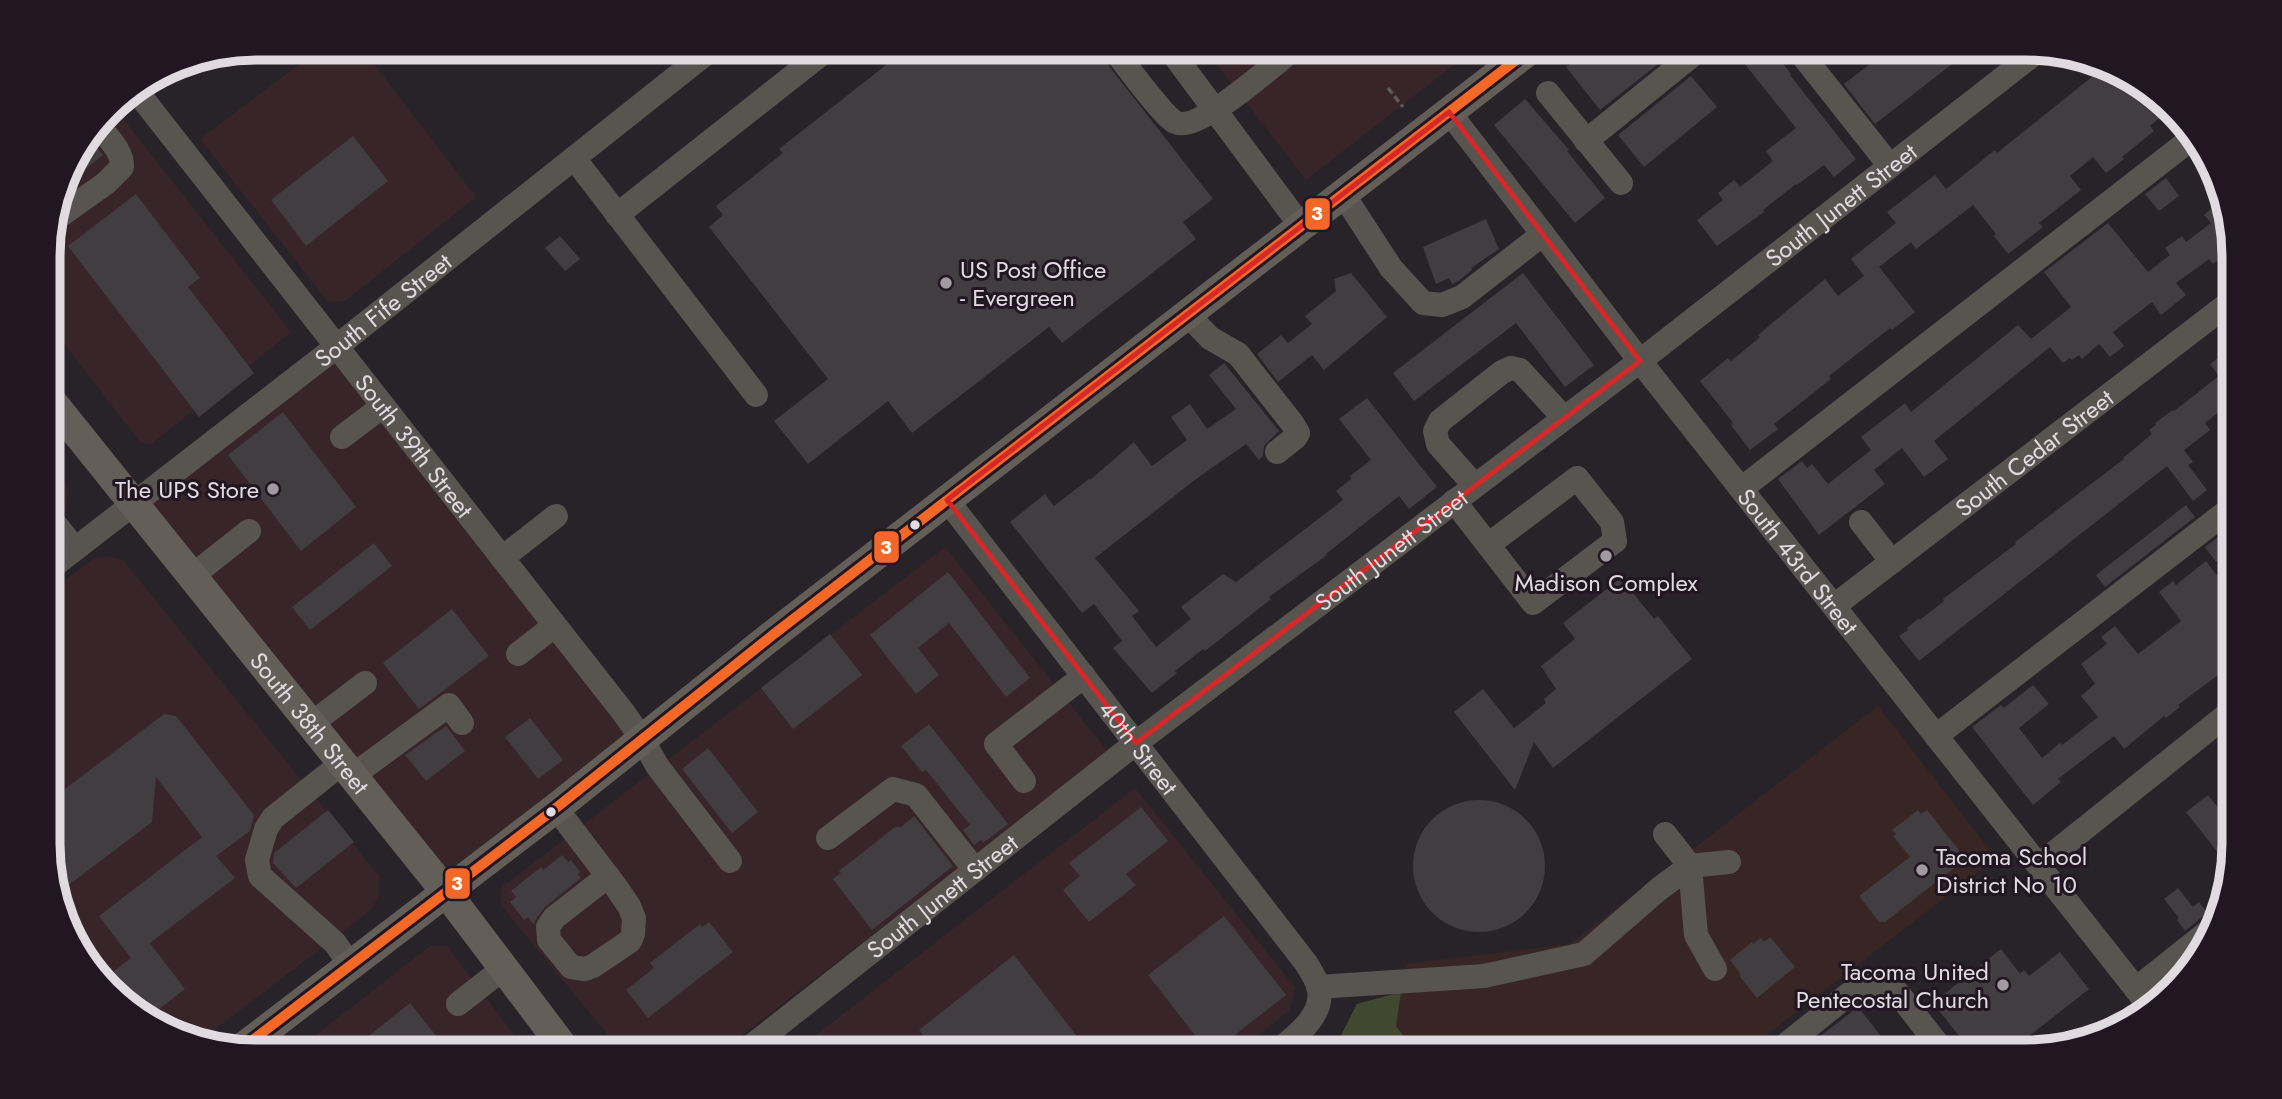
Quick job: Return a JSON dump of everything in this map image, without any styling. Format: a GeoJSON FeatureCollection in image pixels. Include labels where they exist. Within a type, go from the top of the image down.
{"type":"FeatureCollection","features":[{"type":"Feature","properties":{"kind":"main road"},"geometry":{"type":"LineString","coordinates":[[253,1040],[556,808],[774,634],[1516,60]]}},
{"type":"Feature","properties":{"kind":"main road","name":"South 38th Street"},"geometry":{"type":"LineString","coordinates":[[60,412],[446,892],[558,1040]]}},
{"type":"Feature","properties":{"kind":"street","name":"South Fife Street"},"geometry":{"type":"LineString","coordinates":[[60,561],[336,347],[698,60]]}},
{"type":"Feature","properties":{"kind":"street"},"geometry":{"type":"LineString","coordinates":[[617,215],[814,60]]}},
{"type":"Feature","properties":{"kind":"street"},"geometry":{"type":"LineString","coordinates":[[1122,60],[1165,114],[1176,123],[1190,123],[1216,110],[1279,60]]}},
{"type":"Feature","properties":{"kind":"street"},"geometry":{"type":"LineString","coordinates":[[1178,60],[1301,226]]}},
{"type":"Feature","properties":{"kind":"street"},"geometry":{"type":"LineString","coordinates":[[1586,141],[1686,60]]}},
{"type":"Feature","properties":{"kind":"street"},"geometry":{"type":"LineString","coordinates":[[1807,60],[1890,166]]}},
{"type":"Feature","properties":{"kind":"street","name":"South Junett Street"},"geometry":{"type":"LineString","coordinates":[[760,1040],[1136,743],[1640,361],[2026,60]]}},
{"type":"Feature","properties":{"kind":"street"},"geometry":{"type":"LineString","coordinates":[[1548,93],[1621,183]]}},
{"type":"Feature","properties":{"kind":"street","name":"South 39th Street"},"geometry":{"type":"LineString","coordinates":[[141,97],[642,739],[658,767],[730,861]]}},
{"type":"Feature","properties":{"kind":"street","name":"South 43rd Street"},"geometry":{"type":"LineString","coordinates":[[1449,112],[1640,361],[2145,1000]]}},
{"type":"Feature","properties":{"kind":"street"},"geometry":{"type":"LineString","coordinates":[[64,213],[106,183],[122,167],[119,153],[103,132]]}},
{"type":"Feature","properties":{"kind":"street"},"geometry":{"type":"LineString","coordinates":[[1741,489],[2186,142]]}},
{"type":"Feature","properties":{"kind":"street"},"geometry":{"type":"LineString","coordinates":[[574,158],[756,395]]}},
{"type":"Feature","properties":{"kind":"street"},"geometry":{"type":"LineString","coordinates":[[1343,194],[1391,268],[1423,303],[1441,305],[1462,298],[1543,234]]}},
{"type":"Feature","properties":{"kind":"street","name":"South Cedar Street"},"geometry":{"type":"LineString","coordinates":[[1834,606],[2222,308]]}},
{"type":"Feature","properties":{"kind":"street"},"geometry":{"type":"LineString","coordinates":[[1188,315],[1210,338],[1238,354],[1292,423],[1298,433],[1296,437],[1277,452]]}},
{"type":"Feature","properties":{"kind":"street"},"geometry":{"type":"LineString","coordinates":[[1475,486],[1438,444],[1435,431],[1440,421],[1502,372],[1511,368],[1520,370],[1564,418]]}},
{"type":"Feature","properties":{"kind":"street"},"geometry":{"type":"LineString","coordinates":[[342,437],[383,406]]}},
{"type":"Feature","properties":{"kind":"street"},"geometry":{"type":"LineString","coordinates":[[1454,501],[1488,545],[1533,603],[1615,541],[1612,522],[1577,478],[1488,545]]}},
{"type":"Feature","properties":{"kind":"street","name":"40th Street"},"geometry":{"type":"LineString","coordinates":[[947,500],[1299,954],[1318,993]]}},
{"type":"Feature","properties":{"kind":"street"},"geometry":{"type":"LineString","coordinates":[[1936,736],[2222,515]]}},
{"type":"Feature","properties":{"kind":"street"},"geometry":{"type":"LineString","coordinates":[[502,558],[556,516]]}},
{"type":"Feature","properties":{"kind":"street"},"geometry":{"type":"LineString","coordinates":[[1861,522],[1892,562]]}},
{"type":"Feature","properties":{"kind":"street"},"geometry":{"type":"LineString","coordinates":[[60,530],[75,549]]}},
{"type":"Feature","properties":{"kind":"street"},"geometry":{"type":"LineString","coordinates":[[192,576],[249,531]]}},
{"type":"Feature","properties":{"kind":"street"},"geometry":{"type":"LineString","coordinates":[[518,654],[554,626]]}},
{"type":"Feature","properties":{"kind":"street"},"geometry":{"type":"LineString","coordinates":[[1024,781],[996,744],[1084,676]]}},
{"type":"Feature","properties":{"kind":"street"},"geometry":{"type":"LineString","coordinates":[[311,724],[365,683]]}},
{"type":"Feature","properties":{"kind":"street"},"geometry":{"type":"LineString","coordinates":[[351,966],[335,943],[262,880],[257,860],[266,829],[272,818],[449,705],[462,723]]}},
{"type":"Feature","properties":{"kind":"street"},"geometry":{"type":"LineString","coordinates":[[2039,865],[2222,719]]}},
{"type":"Feature","properties":{"kind":"street"},"geometry":{"type":"LineString","coordinates":[[828,838],[893,789],[916,795],[975,870]]}},
{"type":"Feature","properties":{"kind":"street"},"geometry":{"type":"LineString","coordinates":[[556,808],[608,876],[634,918],[630,941],[593,966],[585,969],[571,967],[549,940],[548,927],[554,918],[608,876]]}},
{"type":"Feature","properties":{"kind":"street"},"geometry":{"type":"LineString","coordinates":[[1665,834],[1690,866],[1696,935],[1715,969]]}},
{"type":"Feature","properties":{"kind":"street"},"geometry":{"type":"LineString","coordinates":[[1290,1039],[1308,1024],[1318,993],[1484,976],[1584,954],[1659,889],[1690,866],[1729,862]]}},
{"type":"Feature","properties":{"kind":"street"},"geometry":{"type":"LineString","coordinates":[[2136,989],[2197,941]]}},
{"type":"Feature","properties":{"kind":"street"},"geometry":{"type":"LineString","coordinates":[[458,1004],[504,968]]}},
{"type":"Feature","properties":{"kind":"street"},"geometry":{"type":"LineString","coordinates":[[1793,1039],[1854,990],[1874,985],[1897,992],[1934,1039]]}},
{"type":"Feature","properties":{"kind":"path"},"geometry":{"type":"LineString","coordinates":[[1388,88],[1403,107]]}},
{"type":"Feature","properties":{"kind":"highlighted area"},"geometry":{"type":"Polygon","coordinates":[[[1449,112],[1640,361],[1136,743],[947,500],[1449,112]]]}},
{"type":"Feature","properties":{"kind":"shaded area"},"geometry":{"type":"Polygon","coordinates":[[[305,60],[371,60],[476,197],[345,301],[328,302],[200,139],[305,60]]]}},
{"type":"Feature","properties":{"kind":"shaded area"},"geometry":{"type":"Polygon","coordinates":[[[1213,60],[1460,60],[1306,180],[1213,60]]]}},
{"type":"Feature","properties":{"kind":"shaded area"},"geometry":{"type":"Polygon","coordinates":[[[120,114],[291,332],[150,445],[140,442],[60,339],[60,243],[66,205],[74,180],[86,157],[120,114]]]}},
{"type":"Feature","properties":{"kind":"shaded area"},"geometry":{"type":"Polygon","coordinates":[[[336,347],[642,739],[446,892],[134,503],[336,347]]]}},
{"type":"Feature","properties":{"kind":"shaded area"},"geometry":{"type":"Polygon","coordinates":[[[60,478],[68,488],[66,511],[60,516],[60,478]]]}},
{"type":"Feature","properties":{"kind":"shaded area"},"geometry":{"type":"Polygon","coordinates":[[[945,547],[1109,753],[736,1040],[612,1040],[500,904],[502,887],[945,547]]]}},
{"type":"Feature","properties":{"kind":"shaded area"},"geometry":{"type":"Polygon","coordinates":[[[108,556],[123,560],[379,876],[379,896],[371,910],[209,1034],[180,1025],[157,1013],[117,982],[86,942],[74,919],[66,894],[60,844],[60,583],[95,558],[108,556]]]}},
{"type":"Feature","properties":{"kind":"shaded area"},"geometry":{"type":"Polygon","coordinates":[[[1878,706],[1996,858],[1761,1039],[1406,1039],[1395,1026],[1406,964],[1570,944],[1878,706]]]}},
{"type":"Feature","properties":{"kind":"shaded area"},"geometry":{"type":"Polygon","coordinates":[[[1135,788],[1295,987],[1290,1010],[1253,1039],[810,1040],[1135,788]]]}},
{"type":"Feature","properties":{"kind":"shaded area"},"geometry":{"type":"Polygon","coordinates":[[[430,946],[447,946],[518,1040],[309,1040],[430,946]]]}},
{"type":"Feature","properties":{"kind":"green space"},"geometry":{"type":"Polygon","coordinates":[[[1401,992],[1396,1026],[1406,1039],[1339,1039],[1357,1004],[1401,992]]]}},
{"type":"Feature","properties":{"kind":"building","name":"US Post Office - Evergreen"},"geometry":{"type":"Polygon","coordinates":[[[892,60],[1104,60],[1213,199],[1183,222],[1196,239],[1062,343],[1049,327],[912,433],[888,401],[808,464],[774,421],[828,379],[709,227],[723,215],[716,206],[783,153],[779,149],[892,60]]]}},
{"type":"Feature","properties":{"kind":"building"},"geometry":{"type":"Polygon","coordinates":[[[1575,60],[1663,60],[1600,110],[1566,67],[1575,60]]]}},
{"type":"Feature","properties":{"kind":"building"},"geometry":{"type":"Polygon","coordinates":[[[1741,60],[1782,60],[1790,75],[1856,159],[1834,177],[1824,165],[1717,246],[1697,220],[1723,200],[1718,193],[1734,180],[1740,187],[1773,161],[1766,151],[1796,128],[1741,60]]]}},
{"type":"Feature","properties":{"kind":"building"},"geometry":{"type":"Polygon","coordinates":[[[1875,60],[1957,60],[1875,124],[1844,84],[1875,60]]]}},
{"type":"Feature","properties":{"kind":"building"},"geometry":{"type":"Polygon","coordinates":[[[2097,73],[2146,100],[2163,115],[2150,126],[2154,131],[2106,173],[2093,157],[2070,176],[2081,190],[2039,223],[2043,227],[2008,254],[1973,205],[1916,249],[1911,242],[1879,267],[1915,312],[1829,376],[1831,379],[1774,424],[1778,429],[1750,450],[1700,381],[1728,358],[1731,361],[1825,279],[1838,296],[1864,276],[1851,259],[1896,223],[1887,212],[1935,175],[1946,189],[1995,150],[1997,153],[2097,73]]]}},
{"type":"Feature","properties":{"kind":"building"},"geometry":{"type":"Polygon","coordinates":[[[1691,76],[1717,107],[1644,167],[1618,135],[1691,76]]]}},
{"type":"Feature","properties":{"kind":"building"},"geometry":{"type":"Polygon","coordinates":[[[1525,99],[1569,150],[1567,151],[1605,198],[1575,223],[1494,125],[1525,99]]]}},
{"type":"Feature","properties":{"kind":"building"},"geometry":{"type":"Polygon","coordinates":[[[353,136],[388,181],[306,246],[271,200],[353,136]]]}},
{"type":"Feature","properties":{"kind":"building"},"geometry":{"type":"Polygon","coordinates":[[[95,144],[103,155],[76,176],[95,144]]]}},
{"type":"Feature","properties":{"kind":"building"},"geometry":{"type":"Polygon","coordinates":[[[2166,178],[2179,196],[2159,211],[2145,194],[2166,178]]]}},
{"type":"Feature","properties":{"kind":"building"},"geometry":{"type":"Polygon","coordinates":[[[136,194],[200,278],[188,287],[254,373],[199,417],[68,246],[136,194]]]}},
{"type":"Feature","properties":{"kind":"building"},"geometry":{"type":"Polygon","coordinates":[[[2216,205],[2222,257],[2213,264],[2209,259],[2176,283],[2186,295],[2161,315],[2152,302],[2113,332],[2124,346],[2110,357],[2099,344],[2082,359],[2079,355],[2063,363],[2050,347],[1934,441],[1948,459],[1924,477],[1902,448],[1874,470],[1885,484],[1819,535],[1778,479],[1802,461],[1807,468],[1812,464],[1828,484],[1871,450],[1861,437],[1905,403],[1911,412],[2018,325],[2031,339],[2071,307],[2044,272],[2108,223],[2148,272],[2170,255],[2165,248],[2182,236],[2186,242],[2211,223],[2204,215],[2216,205]]]}},
{"type":"Feature","properties":{"kind":"building"},"geometry":{"type":"Polygon","coordinates":[[[1486,219],[1499,249],[1471,268],[1472,270],[1457,282],[1452,284],[1449,278],[1436,284],[1423,247],[1486,219]]]}},
{"type":"Feature","properties":{"kind":"building"},"geometry":{"type":"Polygon","coordinates":[[[560,236],[580,259],[565,271],[545,248],[560,236]]]}},
{"type":"Feature","properties":{"kind":"building"},"geometry":{"type":"Polygon","coordinates":[[[1351,273],[1387,317],[1324,370],[1312,355],[1278,382],[1257,354],[1281,335],[1288,343],[1312,324],[1305,316],[1336,291],[1334,279],[1351,273]]]}},
{"type":"Feature","properties":{"kind":"building"},"geometry":{"type":"Polygon","coordinates":[[[1523,273],[1594,365],[1565,387],[1516,323],[1414,401],[1393,373],[1523,273]]]}},
{"type":"Feature","properties":{"kind":"building"},"geometry":{"type":"Polygon","coordinates":[[[2222,355],[2222,410],[2205,423],[2210,430],[2184,450],[2193,462],[2188,465],[2207,490],[2193,501],[2167,466],[1919,661],[1899,636],[2016,544],[2015,542],[2124,459],[2152,434],[2149,430],[2155,423],[2219,376],[2210,364],[2222,355]]]}},
{"type":"Feature","properties":{"kind":"building"},"geometry":{"type":"Polygon","coordinates":[[[1224,363],[1279,431],[1264,446],[1263,456],[1259,460],[1246,444],[1196,479],[1095,558],[1139,611],[1132,616],[1156,647],[1191,619],[1181,607],[1223,574],[1236,582],[1343,500],[1336,491],[1371,460],[1339,419],[1367,398],[1437,487],[1409,509],[1399,496],[1327,555],[1269,597],[1271,599],[1205,651],[1203,649],[1175,671],[1177,673],[1152,693],[1113,648],[1122,641],[1094,604],[1082,613],[1010,522],[1045,494],[1054,506],[1090,480],[1134,442],[1152,466],[1187,440],[1171,417],[1190,404],[1207,429],[1236,409],[1209,375],[1224,363]]]}},
{"type":"Feature","properties":{"kind":"building"},"geometry":{"type":"Polygon","coordinates":[[[283,412],[356,507],[301,551],[228,455],[283,412]]]}},
{"type":"Feature","properties":{"kind":"building"},"geometry":{"type":"Polygon","coordinates":[[[2186,505],[2195,517],[2105,587],[2096,575],[2186,505]]]}},
{"type":"Feature","properties":{"kind":"building"},"geometry":{"type":"Polygon","coordinates":[[[2222,534],[2222,558],[2216,562],[2205,547],[2222,534]]]}},
{"type":"Feature","properties":{"kind":"building"},"geometry":{"type":"Polygon","coordinates":[[[374,543],[392,566],[310,630],[292,607],[374,543]]]}},
{"type":"Feature","properties":{"kind":"building"},"geometry":{"type":"Polygon","coordinates":[[[2206,561],[2222,582],[2222,672],[2124,749],[2114,736],[2058,779],[2061,782],[2033,805],[1972,727],[2001,705],[2004,708],[2033,685],[2049,704],[2019,728],[2042,758],[2060,743],[2062,745],[2098,717],[2081,696],[2095,684],[2081,664],[2107,644],[2101,637],[2115,626],[2138,654],[2181,621],[2159,592],[2173,581],[2176,585],[2206,561]]]}},
{"type":"Feature","properties":{"kind":"building"},"geometry":{"type":"Polygon","coordinates":[[[948,572],[1030,678],[1006,697],[949,623],[918,648],[939,675],[916,694],[870,635],[948,572]]]}},
{"type":"Feature","properties":{"kind":"building"},"geometry":{"type":"Polygon","coordinates":[[[1621,578],[1654,619],[1658,616],[1692,659],[1553,768],[1534,742],[1515,790],[1454,712],[1483,689],[1514,728],[1546,703],[1544,699],[1556,689],[1541,666],[1575,639],[1563,623],[1621,578]]]}},
{"type":"Feature","properties":{"kind":"building"},"geometry":{"type":"Polygon","coordinates":[[[452,609],[489,656],[419,709],[383,663],[452,609]]]}},
{"type":"Feature","properties":{"kind":"building"},"geometry":{"type":"Polygon","coordinates":[[[830,634],[862,675],[793,729],[761,688],[830,634]]]}},
{"type":"Feature","properties":{"kind":"building"},"geometry":{"type":"Polygon","coordinates":[[[164,714],[176,716],[254,815],[250,831],[216,856],[235,878],[150,943],[185,989],[155,1012],[136,999],[110,974],[131,958],[99,916],[202,837],[156,777],[152,822],[65,888],[61,869],[60,793],[164,714]]]}},
{"type":"Feature","properties":{"kind":"building"},"geometry":{"type":"Polygon","coordinates":[[[530,718],[563,760],[538,779],[505,737],[530,718]]]}},
{"type":"Feature","properties":{"kind":"building"},"geometry":{"type":"Polygon","coordinates":[[[929,724],[1008,824],[983,843],[981,840],[974,845],[963,830],[970,825],[926,770],[922,772],[901,746],[929,724]]]}},
{"type":"Feature","properties":{"kind":"building"},"geometry":{"type":"Polygon","coordinates":[[[446,726],[465,751],[426,781],[405,755],[446,726]]]}},
{"type":"Feature","properties":{"kind":"building"},"geometry":{"type":"Polygon","coordinates":[[[708,748],[758,812],[732,833],[682,769],[708,748]]]}},
{"type":"Feature","properties":{"kind":"building"},"geometry":{"type":"Polygon","coordinates":[[[2208,795],[2222,813],[2222,858],[2186,812],[2208,795]]]}},
{"type":"Feature","properties":{"kind":"building"},"geometry":{"type":"Polygon","coordinates":[[[1479,800],[1504,805],[1526,819],[1540,841],[1545,866],[1540,891],[1526,913],[1504,927],[1479,932],[1454,927],[1432,913],[1418,891],[1413,866],[1418,841],[1432,819],[1454,805],[1479,800]]]}},
{"type":"Feature","properties":{"kind":"building"},"geometry":{"type":"Polygon","coordinates":[[[1141,807],[1168,841],[1126,874],[1136,885],[1089,922],[1063,890],[1080,876],[1069,863],[1141,807]]]}},
{"type":"Feature","properties":{"kind":"building"},"geometry":{"type":"Polygon","coordinates":[[[328,810],[354,842],[296,888],[273,863],[274,853],[328,810]]]}},
{"type":"Feature","properties":{"kind":"building","name":"Tacoma School District No 10"},"geometry":{"type":"Polygon","coordinates":[[[1918,810],[1921,814],[1927,810],[1966,859],[1885,922],[1879,922],[1859,896],[1910,857],[1893,836],[1896,834],[1892,830],[1918,810]]]}},
{"type":"Feature","properties":{"kind":"building"},"geometry":{"type":"Polygon","coordinates":[[[914,816],[953,866],[872,930],[833,879],[841,873],[839,871],[895,827],[901,827],[914,816]]]}},
{"type":"Feature","properties":{"kind":"building"},"geometry":{"type":"Polygon","coordinates":[[[562,855],[568,862],[571,860],[581,878],[545,907],[534,925],[528,917],[524,920],[510,902],[516,897],[511,891],[541,867],[543,870],[562,855]]]}},
{"type":"Feature","properties":{"kind":"building"},"geometry":{"type":"Polygon","coordinates":[[[2178,888],[2193,907],[2199,902],[2207,913],[2185,931],[2177,920],[2179,918],[2164,899],[2178,888]]]}},
{"type":"Feature","properties":{"kind":"building"},"geometry":{"type":"Polygon","coordinates":[[[1224,916],[1286,995],[1229,1039],[1198,1039],[1148,975],[1224,916]]]}},
{"type":"Feature","properties":{"kind":"building"},"geometry":{"type":"Polygon","coordinates":[[[709,922],[733,952],[648,1018],[626,990],[654,968],[650,963],[700,924],[702,927],[709,922]]]}},
{"type":"Feature","properties":{"kind":"building"},"geometry":{"type":"Polygon","coordinates":[[[1770,937],[1795,967],[1757,998],[1730,960],[1752,942],[1753,944],[1761,938],[1764,942],[1770,937]]]}},
{"type":"Feature","properties":{"kind":"building"},"geometry":{"type":"Polygon","coordinates":[[[2001,949],[2020,974],[2024,970],[2029,976],[2060,952],[2089,989],[2025,1039],[1962,1039],[1933,1003],[2001,949]]]}},
{"type":"Feature","properties":{"kind":"building"},"geometry":{"type":"Polygon","coordinates":[[[1014,955],[1079,1040],[926,1040],[919,1030],[1014,955]]]}},
{"type":"Feature","properties":{"kind":"building"},"geometry":{"type":"Polygon","coordinates":[[[410,1003],[439,1040],[364,1040],[410,1003]]]}},
{"type":"Feature","properties":{"kind":"building"},"geometry":{"type":"Polygon","coordinates":[[[1858,1007],[1884,1039],[1816,1039],[1858,1007]]]}},
{"type":"Feature","properties":{"kind":"transit line","name":"3"},"geometry":{"type":"LineString","coordinates":[[253,1040],[556,808],[774,634],[1516,60]]}},
{"type":"Feature","properties":{"kind":"place","name":"US Post Office - Evergreen"},"geometry":{"type":"Point","coordinates":[946,283]}},
{"type":"Feature","properties":{"kind":"place","name":"The UPS Store"},"geometry":{"type":"Point","coordinates":[273,489]}},
{"type":"Feature","properties":{"kind":"place","name":"Madison Complex"},"geometry":{"type":"Point","coordinates":[1606,556]}},
{"type":"Feature","properties":{"kind":"place","name":"Tacoma School District No 10"},"geometry":{"type":"Point","coordinates":[1922,870]}},
{"type":"Feature","properties":{"kind":"place","name":"Tacoma United Pentecostal Church"},"geometry":{"type":"Point","coordinates":[2003,985]}}]}
